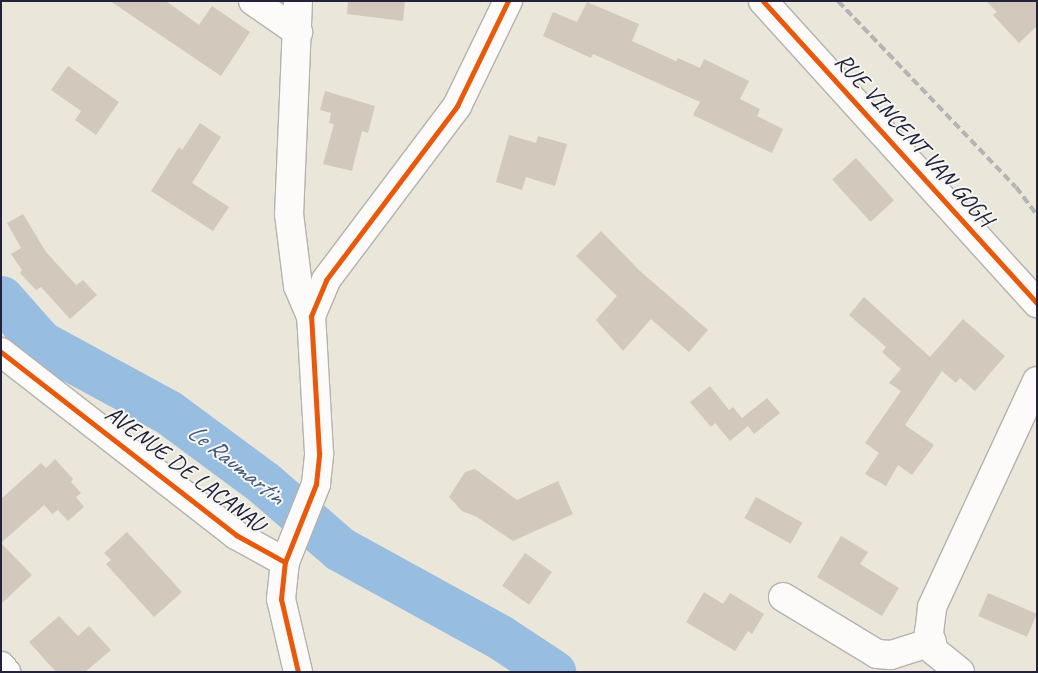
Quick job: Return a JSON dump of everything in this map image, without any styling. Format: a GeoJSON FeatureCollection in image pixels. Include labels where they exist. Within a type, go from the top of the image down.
{"type":"FeatureCollection","features":[{"type":"Feature","properties":{"kind":"street"},"geometry":{"type":"LineString","coordinates":[[253,1],[298,32]]}},
{"type":"Feature","properties":{"kind":"street"},"geometry":{"type":"LineString","coordinates":[[298,1],[289,214],[298,286],[311,316],[319,453],[316,484],[285,562],[281,599],[298,672]]}},
{"type":"Feature","properties":{"kind":"street"},"geometry":{"type":"LineString","coordinates":[[311,316],[326,280],[457,106],[508,1]]}},
{"type":"Feature","properties":{"kind":"street","name":"RUE VINCENT VAN GOGH"},"geometry":{"type":"LineString","coordinates":[[763,1],[1037,303]]}},
{"type":"Feature","properties":{"kind":"street","name":"AVENUE DE LACANAU"},"geometry":{"type":"LineString","coordinates":[[1,337],[44,384]]}},
{"type":"Feature","properties":{"kind":"street","name":"AVENUE DE LACANAU"},"geometry":{"type":"LineString","coordinates":[[1,352],[236,535],[285,562]]}},
{"type":"Feature","properties":{"kind":"street"},"geometry":{"type":"LineString","coordinates":[[960,672],[934,651],[929,633],[932,607],[941,583],[1037,381]]}},
{"type":"Feature","properties":{"kind":"street"},"geometry":{"type":"LineString","coordinates":[[783,597],[877,654],[891,655],[932,642]]}},
{"type":"Feature","properties":{"kind":"street"},"geometry":{"type":"LineString","coordinates":[[1,666],[6,672]]}},
{"type":"Feature","properties":{"kind":"building"},"geometry":{"type":"Polygon","coordinates":[[[110,1],[166,1],[199,25],[212,6],[250,32],[221,76],[110,1]]]}},
{"type":"Feature","properties":{"kind":"building"},"geometry":{"type":"Polygon","coordinates":[[[348,1],[405,1],[403,21],[347,14],[348,1]]]}},
{"type":"Feature","properties":{"kind":"building"},"geometry":{"type":"Polygon","coordinates":[[[986,1],[1037,1],[1037,26],[1019,43],[993,15],[997,12],[986,1]]]}},
{"type":"Feature","properties":{"kind":"building"},"geometry":{"type":"Polygon","coordinates":[[[587,2],[639,24],[632,41],[676,61],[678,58],[700,68],[704,59],[749,81],[740,99],[760,109],[757,116],[783,129],[772,153],[693,115],[700,102],[593,54],[591,58],[543,36],[553,12],[577,22],[587,2]]]}},
{"type":"Feature","properties":{"kind":"building"},"geometry":{"type":"Polygon","coordinates":[[[68,66],[119,102],[96,135],[75,120],[81,111],[51,90],[68,66]]]}},
{"type":"Feature","properties":{"kind":"building"},"geometry":{"type":"Polygon","coordinates":[[[325,91],[375,106],[368,133],[362,131],[352,171],[323,164],[334,124],[329,123],[331,113],[320,110],[325,91]]]}},
{"type":"Feature","properties":{"kind":"building"},"geometry":{"type":"Polygon","coordinates":[[[200,123],[221,137],[192,183],[229,207],[213,231],[151,191],[179,147],[182,150],[200,123]]]}},
{"type":"Feature","properties":{"kind":"building"},"geometry":{"type":"Polygon","coordinates":[[[509,135],[536,143],[538,136],[567,144],[555,186],[526,177],[522,190],[496,182],[509,135]]]}},
{"type":"Feature","properties":{"kind":"building"},"geometry":{"type":"Polygon","coordinates":[[[856,158],[894,200],[870,222],[832,179],[856,158]]]}},
{"type":"Feature","properties":{"kind":"building"},"geometry":{"type":"Polygon","coordinates":[[[23,214],[46,252],[76,285],[83,280],[97,295],[70,319],[41,287],[36,290],[20,273],[22,270],[11,254],[21,248],[7,223],[23,214]]]}},
{"type":"Feature","properties":{"kind":"building"},"geometry":{"type":"Polygon","coordinates":[[[601,231],[640,271],[708,330],[689,352],[651,319],[623,351],[596,320],[617,296],[576,256],[601,231]]]}},
{"type":"Feature","properties":{"kind":"building"},"geometry":{"type":"Polygon","coordinates":[[[864,297],[930,357],[963,319],[1005,356],[975,391],[960,378],[956,383],[942,371],[905,425],[934,445],[912,475],[898,465],[886,486],[865,474],[879,453],[865,443],[901,391],[889,383],[901,369],[882,352],[886,347],[849,315],[864,297]]]}},
{"type":"Feature","properties":{"kind":"building"},"geometry":{"type":"Polygon","coordinates":[[[710,386],[729,410],[733,407],[742,418],[767,398],[780,413],[754,434],[748,426],[730,441],[715,423],[711,427],[690,402],[710,386]]]}},
{"type":"Feature","properties":{"kind":"building"},"geometry":{"type":"Polygon","coordinates":[[[55,459],[73,479],[71,482],[81,493],[76,497],[84,507],[68,521],[58,510],[52,514],[44,505],[1,543],[1,499],[41,463],[46,468],[55,459]]]}},
{"type":"Feature","properties":{"kind":"building"},"geometry":{"type":"Polygon","coordinates":[[[475,469],[517,500],[558,481],[573,514],[513,541],[477,517],[462,511],[449,497],[465,472],[475,469]]]}},
{"type":"Feature","properties":{"kind":"building"},"geometry":{"type":"Polygon","coordinates":[[[756,497],[802,523],[791,544],[744,518],[756,497]]]}},
{"type":"Feature","properties":{"kind":"building"},"geometry":{"type":"Polygon","coordinates":[[[127,532],[182,592],[154,617],[106,564],[111,560],[104,553],[127,532]]]}},
{"type":"Feature","properties":{"kind":"building"},"geometry":{"type":"Polygon","coordinates":[[[841,536],[868,552],[860,564],[899,588],[882,616],[817,577],[841,536]]]}},
{"type":"Feature","properties":{"kind":"building"},"geometry":{"type":"Polygon","coordinates":[[[1,543],[32,575],[1,604],[1,543]]]}},
{"type":"Feature","properties":{"kind":"building"},"geometry":{"type":"Polygon","coordinates":[[[525,553],[552,572],[529,605],[502,586],[525,553]]]}},
{"type":"Feature","properties":{"kind":"building"},"geometry":{"type":"Polygon","coordinates":[[[704,592],[723,604],[730,593],[764,614],[752,634],[748,631],[735,651],[686,622],[704,592]]]}},
{"type":"Feature","properties":{"kind":"building"},"geometry":{"type":"Polygon","coordinates":[[[988,593],[1037,614],[1027,637],[978,616],[988,593]]]}},
{"type":"Feature","properties":{"kind":"building"},"geometry":{"type":"Polygon","coordinates":[[[59,616],[78,636],[89,626],[111,650],[85,672],[56,672],[29,642],[59,616]]]}},
{"type":"Feature","properties":{"kind":"waterway","name":"Le Raumartin"},"geometry":{"type":"LineString","coordinates":[[1,298],[41,343],[168,412],[264,483],[340,549],[500,637],[553,672]]}},
{"type":"Feature","properties":{"kind":"railway"},"geometry":{"type":"LineString","coordinates":[[838,1],[1016,187],[1037,215]]}},
{"type":"Feature","properties":{"kind":"cycle path"},"geometry":{"type":"LineString","coordinates":[[298,672],[281,599],[285,562],[316,484],[319,453],[311,316],[326,280],[457,106],[508,1]]}},
{"type":"Feature","properties":{"kind":"cycle path"},"geometry":{"type":"LineString","coordinates":[[763,1],[1037,303]]}},
{"type":"Feature","properties":{"kind":"cycle path"},"geometry":{"type":"LineString","coordinates":[[1,352],[236,535],[285,562]]}}]}
